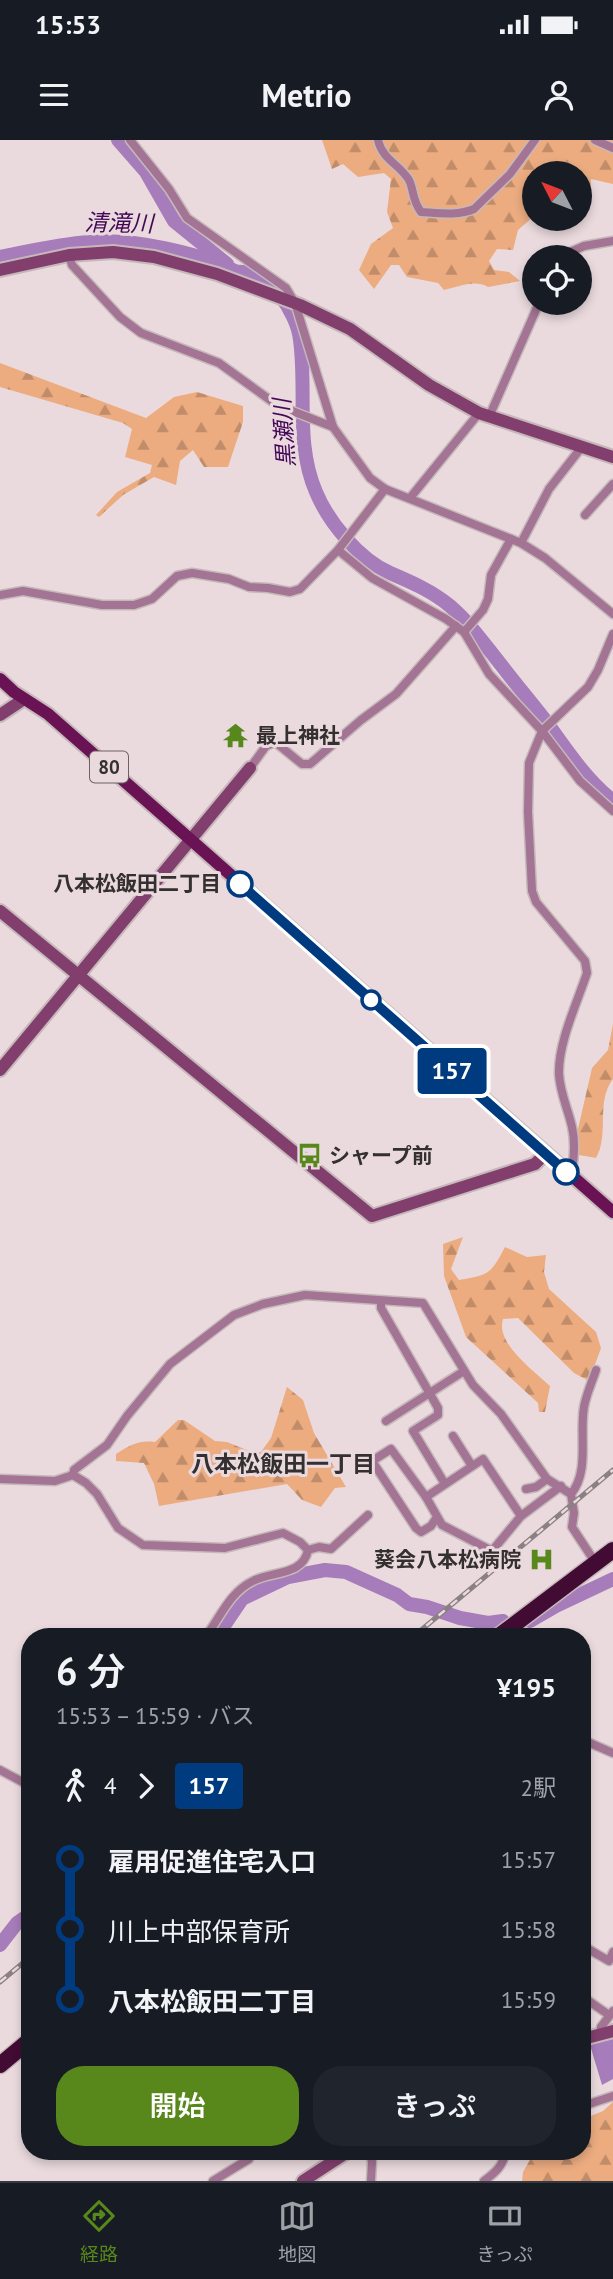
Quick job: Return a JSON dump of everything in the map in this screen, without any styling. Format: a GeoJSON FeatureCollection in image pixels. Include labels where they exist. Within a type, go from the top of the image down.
{"type":"FeatureCollection","features":[{"type":"Feature","properties":{"kind":"highway"},"geometry":{"type":"LineString","coordinates":[[514,1628],[613,1550]]}},
{"type":"Feature","properties":{"kind":"highway"},"geometry":{"type":"LineString","coordinates":[[0,2065],[21,2048]]}},
{"type":"Feature","properties":{"kind":"main road","name":"80"},"geometry":{"type":"LineString","coordinates":[[0,679],[48,714],[613,1212]]}},
{"type":"Feature","properties":{"kind":"street"},"geometry":{"type":"LineString","coordinates":[[130,140],[169,189],[187,218],[286,288],[295,303],[333,427],[370,478],[385,488],[522,543],[545,558],[613,614]]}},
{"type":"Feature","properties":{"kind":"street"},"geometry":{"type":"LineString","coordinates":[[378,140],[379,147],[390,162],[409,181],[415,204],[421,212],[441,214],[474,209],[510,174],[535,140]]}},
{"type":"Feature","properties":{"kind":"street"},"geometry":{"type":"LineString","coordinates":[[595,140],[613,148]]}},
{"type":"Feature","properties":{"kind":"street"},"geometry":{"type":"LineString","coordinates":[[590,245],[613,241]]}},
{"type":"Feature","properties":{"kind":"street"},"geometry":{"type":"LineString","coordinates":[[0,270],[69,255],[113,252],[154,257],[217,274],[295,303],[350,328],[429,385],[484,416],[613,457]]}},
{"type":"Feature","properties":{"kind":"street"},"geometry":{"type":"LineString","coordinates":[[69,255],[72,265],[120,317],[141,334],[219,363],[243,378],[264,397],[333,427]]}},
{"type":"Feature","properties":{"kind":"street"},"geometry":{"type":"LineString","coordinates":[[410,498],[484,416],[533,315]]}},
{"type":"Feature","properties":{"kind":"street"},"geometry":{"type":"LineString","coordinates":[[522,543],[549,489],[581,448]]}},
{"type":"Feature","properties":{"kind":"street"},"geometry":{"type":"LineString","coordinates":[[585,515],[613,484]]}},
{"type":"Feature","properties":{"kind":"street"},"geometry":{"type":"LineString","coordinates":[[0,595],[23,591],[102,605],[134,605],[152,599],[177,576],[192,573],[229,579],[249,587],[289,592],[300,589],[339,549],[385,488]]}},
{"type":"Feature","properties":{"kind":"street"},"geometry":{"type":"LineString","coordinates":[[464,632],[488,599],[491,575],[511,540]]}},
{"type":"Feature","properties":{"kind":"street"},"geometry":{"type":"LineString","coordinates":[[339,549],[372,578],[464,632],[489,674],[542,731],[580,781],[613,811]]}},
{"type":"Feature","properties":{"kind":"street"},"geometry":{"type":"LineString","coordinates":[[0,1070],[266,746],[275,742],[302,764],[310,764],[396,694],[456,625]]}},
{"type":"Feature","properties":{"kind":"street"},"geometry":{"type":"LineString","coordinates":[[571,1176],[576,1153],[559,1072],[562,1049],[587,973],[585,961],[536,902],[532,891],[528,770],[542,731],[588,687],[613,634]]}},
{"type":"Feature","properties":{"kind":"street"},"geometry":{"type":"LineString","coordinates":[[0,715],[24,699]]}},
{"type":"Feature","properties":{"kind":"street"},"geometry":{"type":"LineString","coordinates":[[0,911],[372,1216],[535,1164],[545,1154]]}},
{"type":"Feature","properties":{"kind":"street"},"geometry":{"type":"LineString","coordinates":[[73,1475],[74,1470],[107,1445],[170,1364],[234,1315],[263,1304],[305,1295],[423,1303],[473,1385],[501,1414],[547,1479],[572,1494]]}},
{"type":"Feature","properties":{"kind":"street"},"geometry":{"type":"LineString","coordinates":[[381,1301],[381,1308],[438,1408],[438,1415],[413,1431],[445,1484]]}},
{"type":"Feature","properties":{"kind":"street"},"geometry":{"type":"LineString","coordinates":[[595,1562],[572,1527],[575,1513],[572,1494],[582,1471],[584,1407],[596,1370]]}},
{"type":"Feature","properties":{"kind":"street"},"geometry":{"type":"LineString","coordinates":[[386,1420],[464,1371]]}},
{"type":"Feature","properties":{"kind":"street"},"geometry":{"type":"LineString","coordinates":[[453,1436],[472,1466]]}},
{"type":"Feature","properties":{"kind":"street"},"geometry":{"type":"LineString","coordinates":[[438,1517],[431,1526],[421,1532],[416,1528],[372,1461],[391,1448],[426,1497],[438,1517],[442,1525],[492,1551],[521,1517],[561,1486]]}},
{"type":"Feature","properties":{"kind":"street"},"geometry":{"type":"LineString","coordinates":[[426,1497],[483,1459],[521,1517]]}},
{"type":"Feature","properties":{"kind":"street"},"geometry":{"type":"LineString","coordinates":[[0,1479],[55,1481],[73,1475]]}},
{"type":"Feature","properties":{"kind":"street"},"geometry":{"type":"LineString","coordinates":[[73,1475],[97,1494],[118,1528],[143,1545],[225,1548],[283,1533],[300,1542],[308,1550]]}},
{"type":"Feature","properties":{"kind":"street"},"geometry":{"type":"LineString","coordinates":[[526,1489],[536,1487],[547,1479]]}},
{"type":"Feature","properties":{"kind":"street"},"geometry":{"type":"LineString","coordinates":[[308,1550],[319,1547],[331,1549],[368,1515]]}},
{"type":"Feature","properties":{"kind":"street"},"geometry":{"type":"LineString","coordinates":[[211,1628],[239,1590],[263,1576],[288,1572],[299,1566],[308,1550]]}},
{"type":"Feature","properties":{"kind":"street"},"geometry":{"type":"LineString","coordinates":[[591,1743],[613,1753]]}},
{"type":"Feature","properties":{"kind":"street"},"geometry":{"type":"LineString","coordinates":[[0,1770],[21,1781]]}},
{"type":"Feature","properties":{"kind":"street"},"geometry":{"type":"LineString","coordinates":[[591,1951],[609,1961],[613,1952]]}},
{"type":"Feature","properties":{"kind":"street"},"geometry":{"type":"LineString","coordinates":[[591,2002],[611,2013],[601,2027],[607,2033]]}},
{"type":"Feature","properties":{"kind":"street"},"geometry":{"type":"LineString","coordinates":[[591,2103],[613,2096]]}},
{"type":"Feature","properties":{"kind":"street"},"geometry":{"type":"LineString","coordinates":[[213,2181],[249,2160]]}},
{"type":"Feature","properties":{"kind":"street"},"geometry":{"type":"LineString","coordinates":[[303,2181],[335,2160]]}},
{"type":"Feature","properties":{"kind":"street"},"geometry":{"type":"LineString","coordinates":[[371,2181],[372,2160]]}},
{"type":"Feature","properties":{"kind":"street"},"geometry":{"type":"LineString","coordinates":[[484,2181],[498,2170],[504,2160]]}},
{"type":"Feature","properties":{"kind":"green space"},"geometry":{"type":"Polygon","coordinates":[[[322,140],[613,140],[613,184],[592,179],[592,161],[522,161],[522,226],[518,230],[513,250],[497,249],[489,261],[494,270],[509,272],[520,281],[488,287],[472,284],[444,290],[438,283],[407,277],[399,265],[391,265],[374,289],[359,270],[371,244],[393,228],[387,212],[391,179],[384,173],[358,177],[343,164],[332,169],[322,140]]]}},
{"type":"Feature","properties":{"kind":"green space"},"geometry":{"type":"Polygon","coordinates":[[[0,363],[146,418],[174,397],[197,392],[243,406],[243,422],[228,467],[204,467],[193,450],[180,461],[176,485],[154,477],[123,495],[99,517],[96,515],[117,492],[150,473],[152,465],[125,457],[132,429],[123,423],[0,387],[0,363]]]}},
{"type":"Feature","properties":{"kind":"green space"},"geometry":{"type":"Polygon","coordinates":[[[613,1024],[613,1079],[603,1108],[600,1148],[596,1158],[579,1155],[578,1129],[592,1068],[608,1050],[613,1024]]]}},
{"type":"Feature","properties":{"kind":"green space"},"geometry":{"type":"Polygon","coordinates":[[[463,1237],[451,1269],[459,1280],[488,1272],[505,1247],[527,1257],[546,1255],[544,1272],[549,1289],[596,1332],[601,1348],[589,1381],[574,1373],[518,1318],[503,1319],[502,1328],[510,1347],[550,1386],[545,1412],[539,1412],[538,1403],[466,1337],[444,1276],[443,1244],[463,1237]]]}},
{"type":"Feature","properties":{"kind":"green space"},"geometry":{"type":"Polygon","coordinates":[[[287,1387],[303,1400],[314,1433],[346,1487],[335,1488],[321,1507],[302,1500],[287,1484],[159,1506],[154,1484],[144,1463],[116,1461],[116,1454],[135,1444],[155,1442],[178,1420],[184,1420],[215,1441],[261,1452],[271,1438],[287,1387]]]}},
{"type":"Feature","properties":{"kind":"green space"},"geometry":{"type":"Polygon","coordinates":[[[613,2102],[613,2181],[522,2181],[523,2172],[530,2160],[591,2160],[591,2116],[603,2111],[613,2102]]]}},
{"type":"Feature","properties":{"kind":"shaded area"},"geometry":{"type":"Polygon","coordinates":[[[613,2039],[613,2079],[602,2085],[591,2048],[591,2045],[613,2039]]]}},
{"type":"Feature","properties":{"kind":"waterway","name":"黒瀬川"},"geometry":{"type":"LineString","coordinates":[[118,140],[146,172],[174,221],[227,264]]}},
{"type":"Feature","properties":{"kind":"waterway","name":"黒瀬川"},"geometry":{"type":"LineString","coordinates":[[0,257],[78,243],[125,242],[185,253],[237,272],[260,277],[270,285],[287,305],[298,329],[306,455],[316,492],[329,516],[346,539],[367,559],[429,591],[457,613],[537,709],[578,765],[613,801]]}},
{"type":"Feature","properties":{"kind":"waterway"},"geometry":{"type":"LineString","coordinates":[[222,1628],[242,1599],[288,1577],[325,1570],[346,1572],[397,1595],[409,1604],[460,1618],[488,1623],[503,1621]]}},
{"type":"Feature","properties":{"kind":"waterway"},"geometry":{"type":"LineString","coordinates":[[530,1621],[613,1579]]}},
{"type":"Feature","properties":{"kind":"waterway"},"geometry":{"type":"LineString","coordinates":[[0,1945],[21,1920]]}},
{"type":"Feature","properties":{"kind":"railway"},"geometry":{"type":"LineString","coordinates":[[424,1628],[613,1470]]}},
{"type":"Feature","properties":{"kind":"railway"},"geometry":{"type":"LineString","coordinates":[[0,1982],[21,1964]]}},
{"type":"Feature","properties":{"kind":"bus line","name":"157"},"geometry":{"type":"LineString","coordinates":[[240,884],[566,1172]]}},
{"type":"Feature","properties":{"kind":"place","name":"最上神社"},"geometry":{"type":"Point","coordinates":[236,736]}},
{"type":"Feature","properties":{"kind":"place","name":"八本松飯田二丁目"},"geometry":{"type":"Point","coordinates":[240,884]}},
{"type":"Feature","properties":{"kind":"place","name":"シャープ前"},"geometry":{"type":"Point","coordinates":[309,1156]}},
{"type":"Feature","properties":{"kind":"place","name":"葵会八本松病院"},"geometry":{"type":"Point","coordinates":[541,1560]}},
{"type":"Feature","properties":{"kind":"district","name":"八本松飯田一丁目"},"geometry":{"type":"Point","coordinates":[283,1464]}},
{"type":"Feature","properties":{"kind":"water label","name":"清滝川"},"geometry":{"type":"Point","coordinates":[119,223]}}]}
